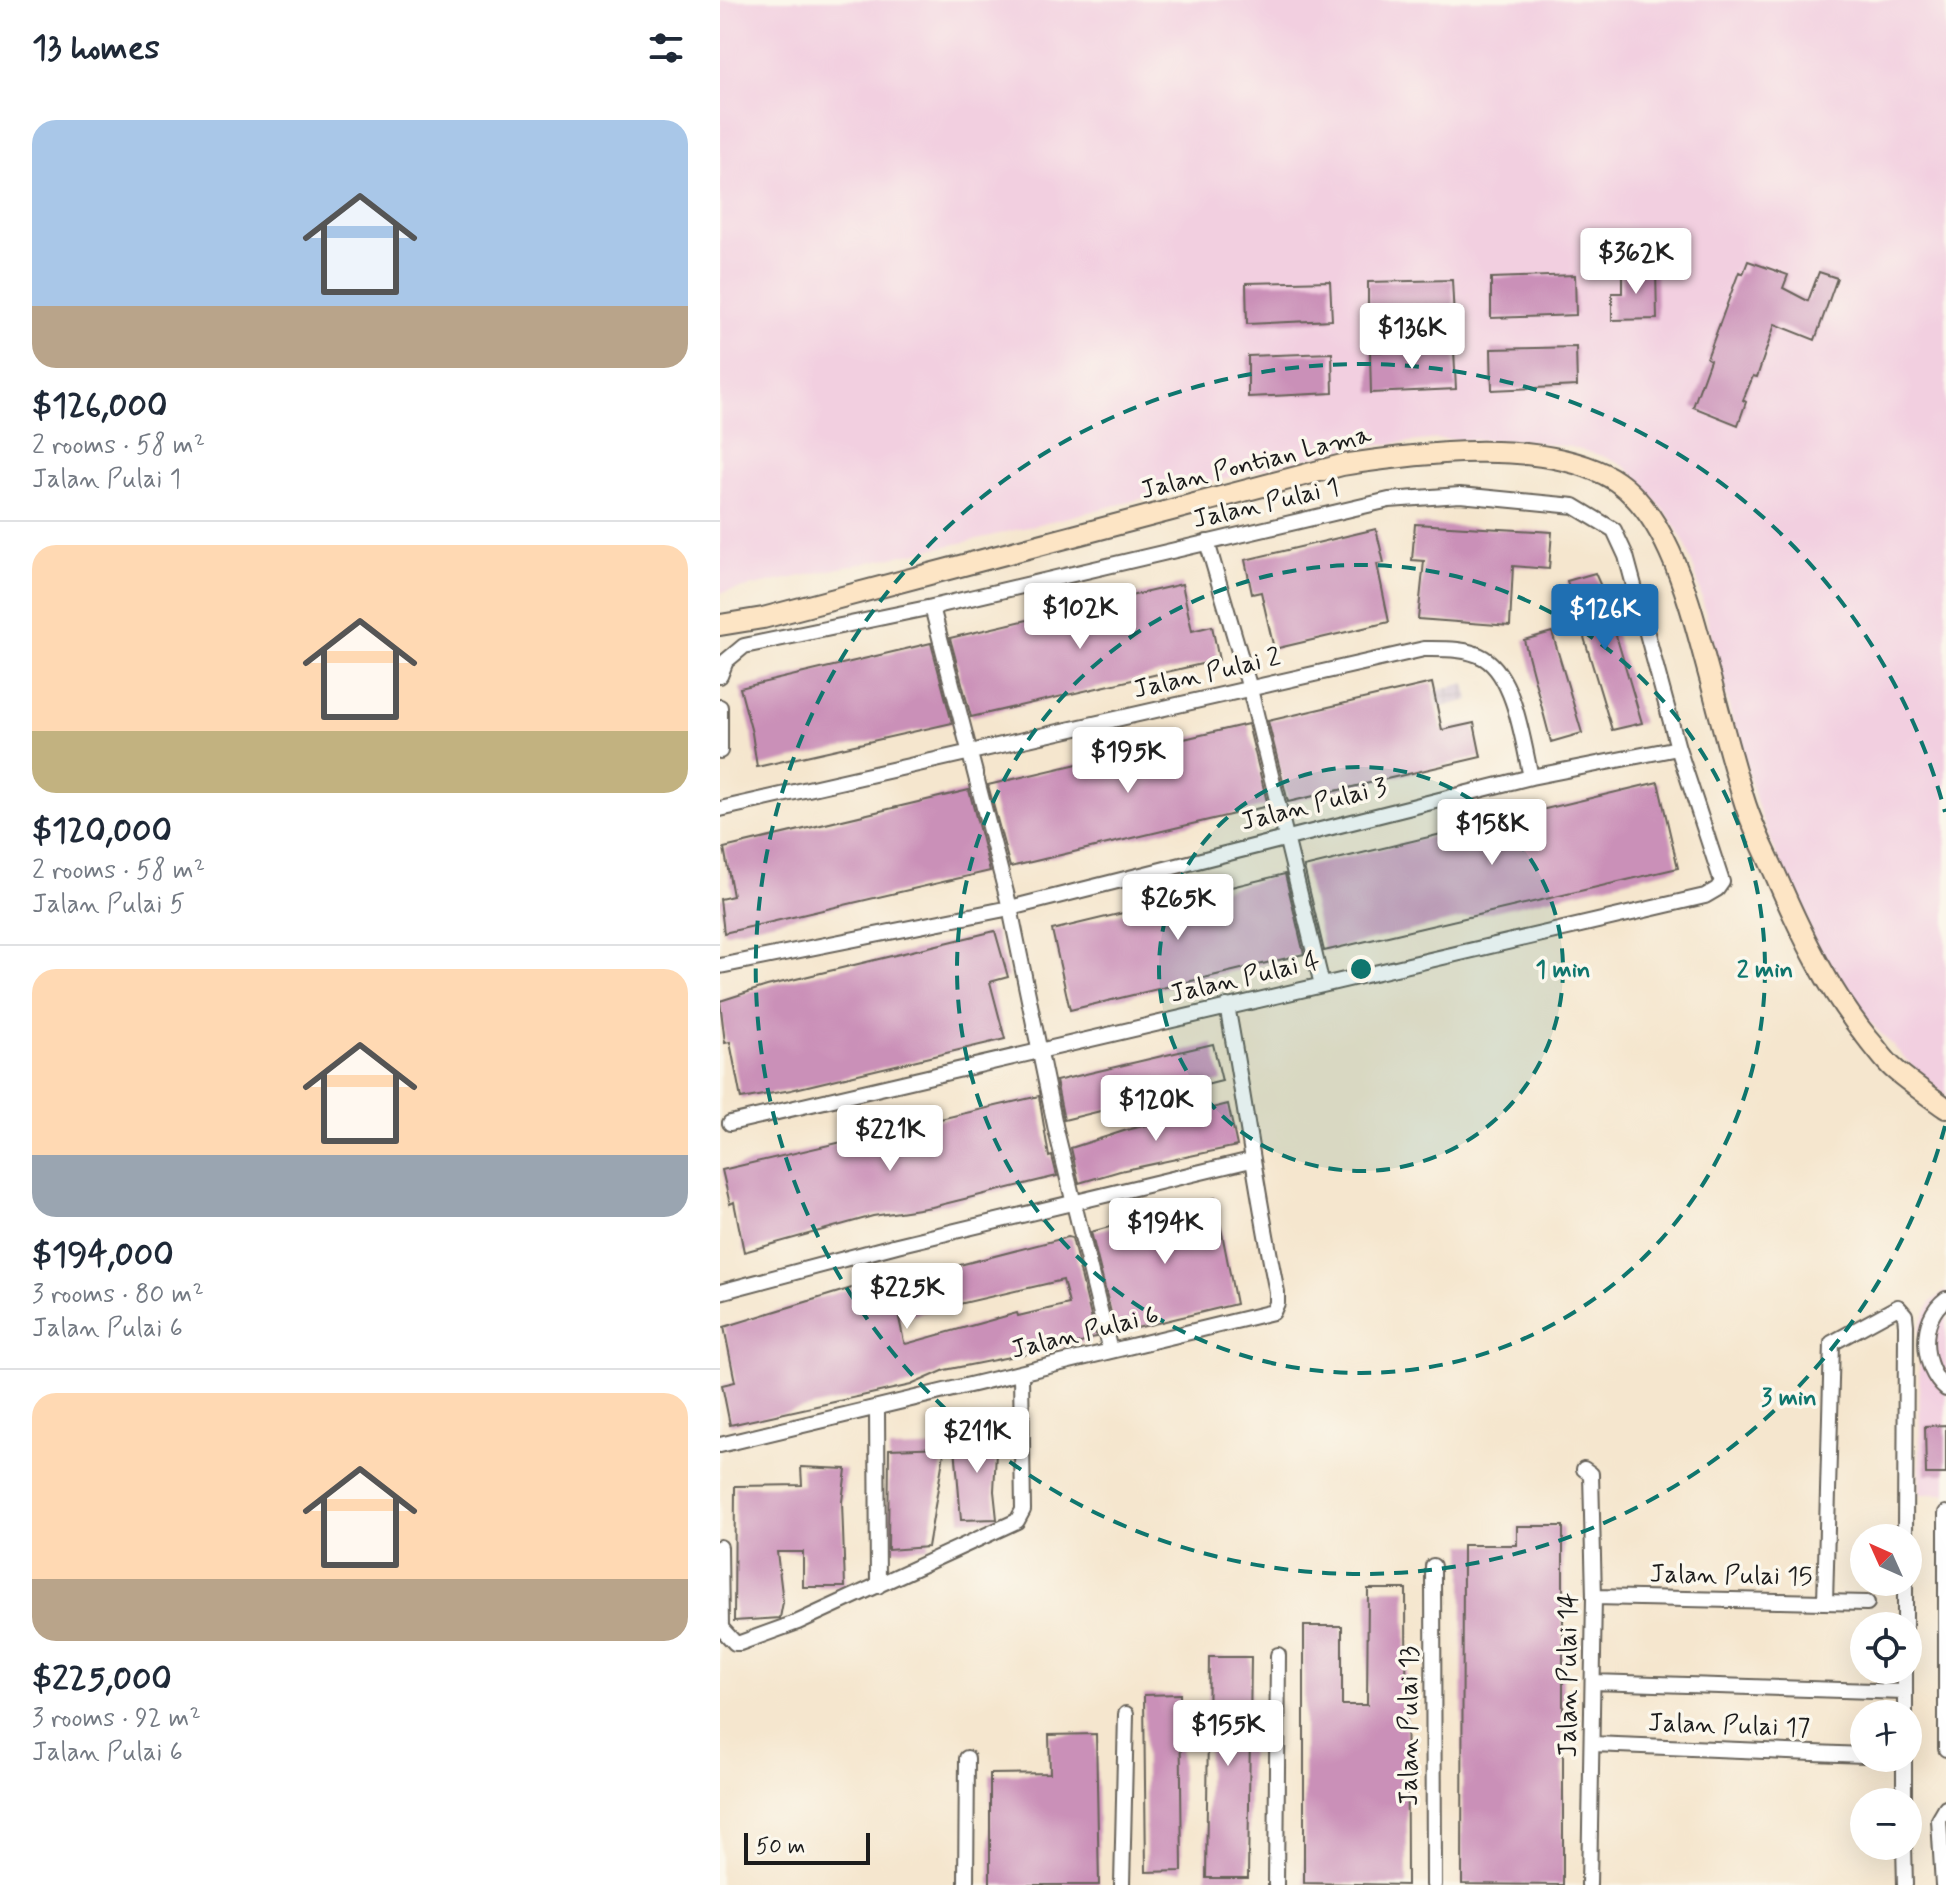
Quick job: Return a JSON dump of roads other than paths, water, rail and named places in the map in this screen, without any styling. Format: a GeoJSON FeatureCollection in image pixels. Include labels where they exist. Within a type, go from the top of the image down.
{"type":"FeatureCollection","features":[{"type":"Feature","properties":{"kind":"street","name":"Jalan Pontian Lama"},"geometry":{"type":"LineString","coordinates":[[720,625],[763,618],[1342,465],[1406,455],[1466,452],[1522,454],[1606,475],[1630,494],[1654,522],[1672,553],[1691,608],[1744,803],[1800,930],[1828,983],[1891,1066],[1946,1108]]}},
{"type":"Feature","properties":{"kind":"street","name":"Jalan Pulai 1"},"geometry":{"type":"LineString","coordinates":[[720,676],[726,661],[744,646],[932,607],[1389,500],[1460,495],[1574,506],[1614,530],[1626,556],[1678,748]]}},
{"type":"Feature","properties":{"kind":"street"},"geometry":{"type":"LineString","coordinates":[[1207,542],[1250,689],[1322,985]]}},
{"type":"Feature","properties":{"kind":"street"},"geometry":{"type":"LineString","coordinates":[[932,607],[1010,908],[1039,1051],[1110,1351]]}},
{"type":"Feature","properties":{"kind":"street"},"geometry":{"type":"LineString","coordinates":[[720,639],[728,632],[763,618]]}},
{"type":"Feature","properties":{"kind":"street","name":"Jalan Pulai 2"},"geometry":{"type":"LineString","coordinates":[[720,809],[1424,649],[1457,650],[1485,658],[1505,680],[1531,777]]}},
{"type":"Feature","properties":{"kind":"street"},"geometry":{"type":"LineString","coordinates":[[720,707],[720,751]]}},
{"type":"Feature","properties":{"kind":"street","name":"Jalan Pulai 3"},"geometry":{"type":"LineString","coordinates":[[720,966],[1010,908],[1286,836],[1531,777],[1678,748]]}},
{"type":"Feature","properties":{"kind":"street","name":"Jalan Pulai 4"},"geometry":{"type":"LineString","coordinates":[[730,1123],[1705,896],[1722,882],[1678,748]]}},
{"type":"Feature","properties":{"kind":"street"},"geometry":{"type":"LineString","coordinates":[[720,1292],[897,1245],[1251,1160],[1242,1083],[1227,1006]]}},
{"type":"Feature","properties":{"kind":"street","name":"Jalan Pulai 6"},"geometry":{"type":"LineString","coordinates":[[720,1445],[1273,1312],[1277,1292],[1251,1160]]}},
{"type":"Feature","properties":{"kind":"street"},"geometry":{"type":"LineString","coordinates":[[1940,1384],[1927,1356],[1927,1327],[1937,1306],[1946,1299]]}},
{"type":"Feature","properties":{"kind":"street"},"geometry":{"type":"LineString","coordinates":[[1825,1602],[1832,1343],[1898,1307],[1905,1315],[1905,1524]]}},
{"type":"Feature","properties":{"kind":"street"},"geometry":{"type":"LineString","coordinates":[[720,1547],[721,1628],[735,1643],[798,1622],[1017,1521],[1022,1515],[1021,1374]]}},
{"type":"Feature","properties":{"kind":"street"},"geometry":{"type":"LineString","coordinates":[[877,1409],[878,1586]]}},
{"type":"Feature","properties":{"kind":"street","name":"Jalan Pulai 14"},"geometry":{"type":"LineString","coordinates":[[1584,1469],[1591,1474],[1594,1597],[1589,1885]]}},
{"type":"Feature","properties":{"kind":"street"},"geometry":{"type":"LineString","coordinates":[[1946,1513],[1946,1749]]}},
{"type":"Feature","properties":{"kind":"street","name":"Jalan Pulai 13"},"geometry":{"type":"LineString","coordinates":[[1433,1566],[1434,1885]]}},
{"type":"Feature","properties":{"kind":"street","name":"Jalan Pulai 15"},"geometry":{"type":"LineString","coordinates":[[1594,1597],[1867,1603]]}},
{"type":"Feature","properties":{"kind":"street"},"geometry":{"type":"LineString","coordinates":[[1276,1885],[1278,1655]]}},
{"type":"Feature","properties":{"kind":"street"},"geometry":{"type":"LineString","coordinates":[[1593,1682],[1905,1692]]}},
{"type":"Feature","properties":{"kind":"street"},"geometry":{"type":"LineString","coordinates":[[1905,1684],[1905,1700]]}},
{"type":"Feature","properties":{"kind":"street"},"geometry":{"type":"LineString","coordinates":[[1122,1885],[1126,1714]]}},
{"type":"Feature","properties":{"kind":"street","name":"Jalan Pulai 17"},"geometry":{"type":"LineString","coordinates":[[1593,1744],[1850,1754]]}},
{"type":"Feature","properties":{"kind":"street"},"geometry":{"type":"LineString","coordinates":[[966,1885],[967,1758]]}},
{"type":"Feature","properties":{"kind":"street"},"geometry":{"type":"LineString","coordinates":[[1943,1885],[1939,1820],[1946,1808]]}},
{"type":"Feature","properties":{"kind":"street"},"geometry":{"type":"LineString","coordinates":[[1904,1860],[1905,1885]]}}]}
